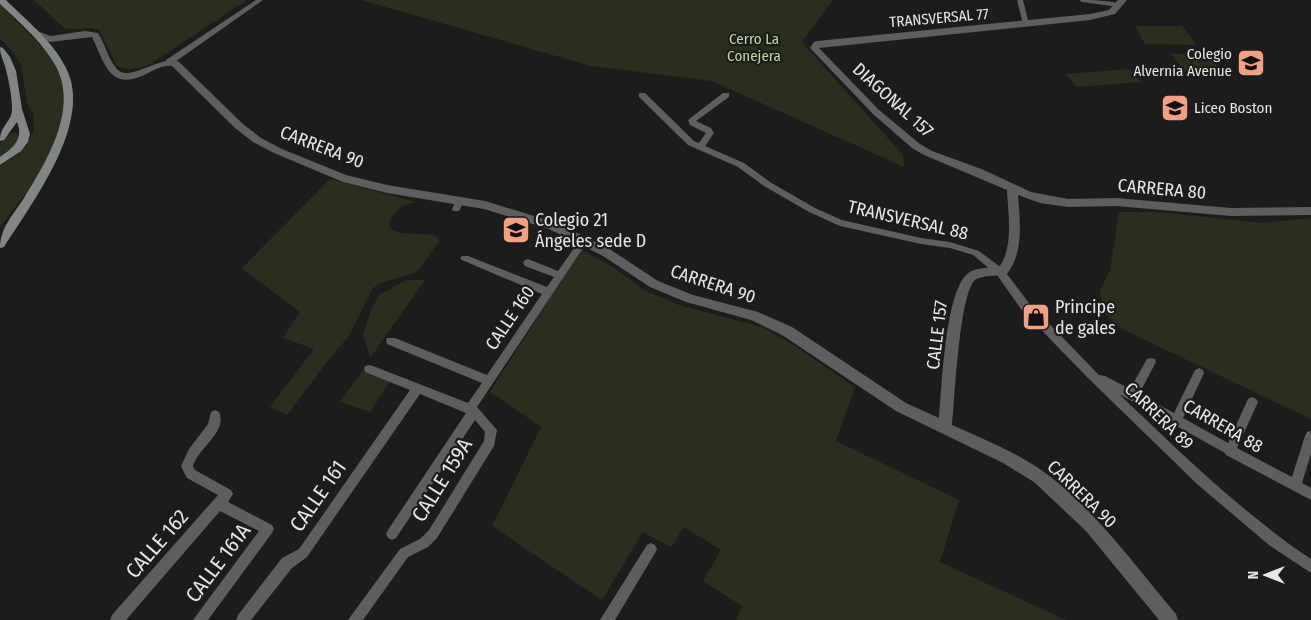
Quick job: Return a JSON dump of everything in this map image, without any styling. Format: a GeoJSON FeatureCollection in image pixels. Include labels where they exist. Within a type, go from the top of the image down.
{"type":"FeatureCollection","features":[{"type":"Feature","properties":{"kind":"main road"},"geometry":{"type":"LineString","coordinates":[[0,244],[29,197],[56,147],[67,118],[69,95],[63,70],[58,62],[1,0]]}},
{"type":"Feature","properties":{"kind":"main road"},"geometry":{"type":"LineString","coordinates":[[0,50],[8,61],[12,72],[17,110],[25,128],[24,137],[18,148],[0,162]]}},
{"type":"Feature","properties":{"kind":"main road"},"geometry":{"type":"LineString","coordinates":[[0,138],[14,120],[17,110]]}},
{"type":"Feature","properties":{"kind":"main road"},"geometry":{"type":"LineString","coordinates":[[0,231],[29,197]]}},
{"type":"Feature","properties":{"kind":"street"},"geometry":{"type":"LineString","coordinates":[[34,34],[50,39],[92,34],[97,36],[113,72],[119,75],[138,75],[169,62],[260,0]]}},
{"type":"Feature","properties":{"kind":"street"},"geometry":{"type":"LineString","coordinates":[[1020,0],[1026,24]]}},
{"type":"Feature","properties":{"kind":"street"},"geometry":{"type":"LineString","coordinates":[[1082,0],[1121,3]]}},
{"type":"Feature","properties":{"kind":"street","name":"TRANSVERSAL 77"},"geometry":{"type":"LineString","coordinates":[[814,48],[817,44],[1101,15],[1115,10],[1121,3]]}},
{"type":"Feature","properties":{"kind":"street"},"geometry":{"type":"LineString","coordinates":[[58,62],[55,50],[57,45],[78,35]]}},
{"type":"Feature","properties":{"kind":"street","name":"DIAGONAL 157"},"geometry":{"type":"LineString","coordinates":[[814,48],[876,112],[916,146],[928,154],[980,173],[1012,189]]}},
{"type":"Feature","properties":{"kind":"street","name":"CARRERA 90"},"geometry":{"type":"LineString","coordinates":[[169,62],[175,63],[181,68],[239,126],[257,140],[278,151],[343,178],[458,205],[493,208],[553,226],[607,253],[654,284],[670,292],[772,323],[901,407],[1023,466],[1052,488],[1091,526],[1170,620]]}},
{"type":"Feature","properties":{"kind":"street","name":"TRANSVERSAL 88"},"geometry":{"type":"LineString","coordinates":[[642,95],[691,143],[741,165],[773,188],[812,210],[840,223],[966,249],[976,253],[1000,272]]}},
{"type":"Feature","properties":{"kind":"street"},"geometry":{"type":"LineString","coordinates":[[700,148],[710,133],[708,130],[693,123],[693,117],[726,95]]}},
{"type":"Feature","properties":{"kind":"street"},"geometry":{"type":"LineString","coordinates":[[1000,272],[1006,269],[1012,253],[1012,189]]}},
{"type":"Feature","properties":{"kind":"street","name":"CARRERA 80"},"geometry":{"type":"LineString","coordinates":[[1012,189],[1040,199],[1068,203],[1116,202],[1231,212],[1311,211]]}},
{"type":"Feature","properties":{"kind":"street","name":"CALLE 160"},"geometry":{"type":"LineString","coordinates":[[392,534],[489,381],[580,246]]}},
{"type":"Feature","properties":{"kind":"street"},"geometry":{"type":"LineString","coordinates":[[465,258],[548,292]]}},
{"type":"Feature","properties":{"kind":"street"},"geometry":{"type":"LineString","coordinates":[[528,262],[560,275]]}},
{"type":"Feature","properties":{"kind":"street","name":"CARRERA 89"},"geometry":{"type":"LineString","coordinates":[[1000,272],[1025,306],[1201,480],[1272,541],[1311,567]]}},
{"type":"Feature","properties":{"kind":"street","name":"CALLE 157"},"geometry":{"type":"LineString","coordinates":[[945,428],[959,300],[970,278],[977,274],[1000,272]]}},
{"type":"Feature","properties":{"kind":"street"},"geometry":{"type":"LineString","coordinates":[[391,341],[489,381]]}},
{"type":"Feature","properties":{"kind":"street"},"geometry":{"type":"LineString","coordinates":[[1132,396],[1151,362]]}},
{"type":"Feature","properties":{"kind":"street"},"geometry":{"type":"LineString","coordinates":[[368,369],[472,410]]}},
{"type":"Feature","properties":{"kind":"street"},"geometry":{"type":"LineString","coordinates":[[1177,419],[1199,373]]}},
{"type":"Feature","properties":{"kind":"street","name":"CARRERA 88"},"geometry":{"type":"LineString","coordinates":[[1092,374],[1311,494]]}},
{"type":"Feature","properties":{"kind":"street","name":"CALLE 161"},"geometry":{"type":"LineString","coordinates":[[243,620],[287,563],[303,553],[418,388]]}},
{"type":"Feature","properties":{"kind":"street"},"geometry":{"type":"LineString","coordinates":[[1230,451],[1252,402]]}},
{"type":"Feature","properties":{"kind":"street","name":"CALLE 159A"},"geometry":{"type":"LineString","coordinates":[[355,620],[404,553],[424,543],[433,534],[490,442],[491,430],[487,423],[472,410]]}},
{"type":"Feature","properties":{"kind":"street"},"geometry":{"type":"LineString","coordinates":[[215,415],[216,423],[190,454],[187,466],[191,474],[223,499]]}},
{"type":"Feature","properties":{"kind":"street"},"geometry":{"type":"LineString","coordinates":[[1295,485],[1311,436]]}},
{"type":"Feature","properties":{"kind":"street","name":"CALLE 161A"},"geometry":{"type":"LineString","coordinates":[[200,620],[268,530],[223,499]]}},
{"type":"Feature","properties":{"kind":"street","name":"CALLE 162"},"geometry":{"type":"LineString","coordinates":[[118,620],[223,499]]}},
{"type":"Feature","properties":{"kind":"street"},"geometry":{"type":"LineString","coordinates":[[607,620],[651,549]]}},
{"type":"Feature","properties":{"kind":"green space"},"geometry":{"type":"Polygon","coordinates":[[[34,0],[247,0],[155,61],[146,66],[127,69],[117,66],[99,30],[91,28],[64,28],[34,0]]]}},
{"type":"Feature","properties":{"kind":"green space","name":"Cerro La Conejera"},"geometry":{"type":"Polygon","coordinates":[[[361,0],[833,0],[802,42],[903,155],[904,167],[712,81],[591,66],[361,0]]]}},
{"type":"Feature","properties":{"kind":"green space"},"geometry":{"type":"Polygon","coordinates":[[[0,4],[50,55],[64,78],[64,122],[50,156],[28,191],[0,227],[0,167],[27,145],[34,130],[33,114],[27,103],[21,65],[13,52],[0,38],[0,4]]]}},
{"type":"Feature","properties":{"kind":"green space"},"geometry":{"type":"Polygon","coordinates":[[[1135,26],[1182,26],[1197,45],[1145,44],[1135,26]]]}},
{"type":"Feature","properties":{"kind":"green space"},"geometry":{"type":"Polygon","coordinates":[[[1171,54],[1207,54],[1223,71],[1185,71],[1171,54]]]}},
{"type":"Feature","properties":{"kind":"green space"},"geometry":{"type":"Polygon","coordinates":[[[1129,69],[1141,82],[1076,87],[1066,74],[1129,69]]]}},
{"type":"Feature","properties":{"kind":"green space"},"geometry":{"type":"Polygon","coordinates":[[[15,132],[18,135],[19,141],[0,159],[0,144],[7,134],[15,132]]]}},
{"type":"Feature","properties":{"kind":"green space"},"geometry":{"type":"Polygon","coordinates":[[[330,179],[416,202],[396,211],[389,223],[392,230],[436,236],[439,241],[421,267],[414,273],[380,283],[372,289],[349,336],[287,415],[270,407],[314,349],[283,338],[300,312],[242,268],[330,179]]]}},
{"type":"Feature","properties":{"kind":"green space"},"geometry":{"type":"Polygon","coordinates":[[[1119,212],[1158,212],[1263,223],[1311,218],[1311,419],[1120,328],[1103,312],[1100,291],[1110,270],[1119,212]]]}},
{"type":"Feature","properties":{"kind":"green space"},"geometry":{"type":"Polygon","coordinates":[[[581,249],[615,268],[644,290],[679,305],[762,327],[794,345],[855,387],[836,441],[959,500],[940,562],[1066,620],[736,620],[742,606],[703,581],[721,550],[684,527],[671,547],[643,532],[602,600],[492,526],[541,427],[490,392],[581,249]]]}},
{"type":"Feature","properties":{"kind":"green space"},"geometry":{"type":"Polygon","coordinates":[[[406,280],[425,280],[370,358],[363,334],[372,308],[379,295],[406,280]]]}},
{"type":"Feature","properties":{"kind":"green space"},"geometry":{"type":"Polygon","coordinates":[[[362,371],[391,380],[370,412],[340,402],[362,371]]]}},
{"type":"Feature","properties":{"kind":"place","name":"Colegio Alvernia Avenue"},"geometry":{"type":"Point","coordinates":[1251,63]}},
{"type":"Feature","properties":{"kind":"place","name":"Liceo Boston"},"geometry":{"type":"Point","coordinates":[1175,108]}},
{"type":"Feature","properties":{"kind":"place","name":"Colegio 21 Ángeles sede D"},"geometry":{"type":"Point","coordinates":[516,230]}},
{"type":"Feature","properties":{"kind":"place","name":"Principe de gales"},"geometry":{"type":"Point","coordinates":[1036,317]}}]}
